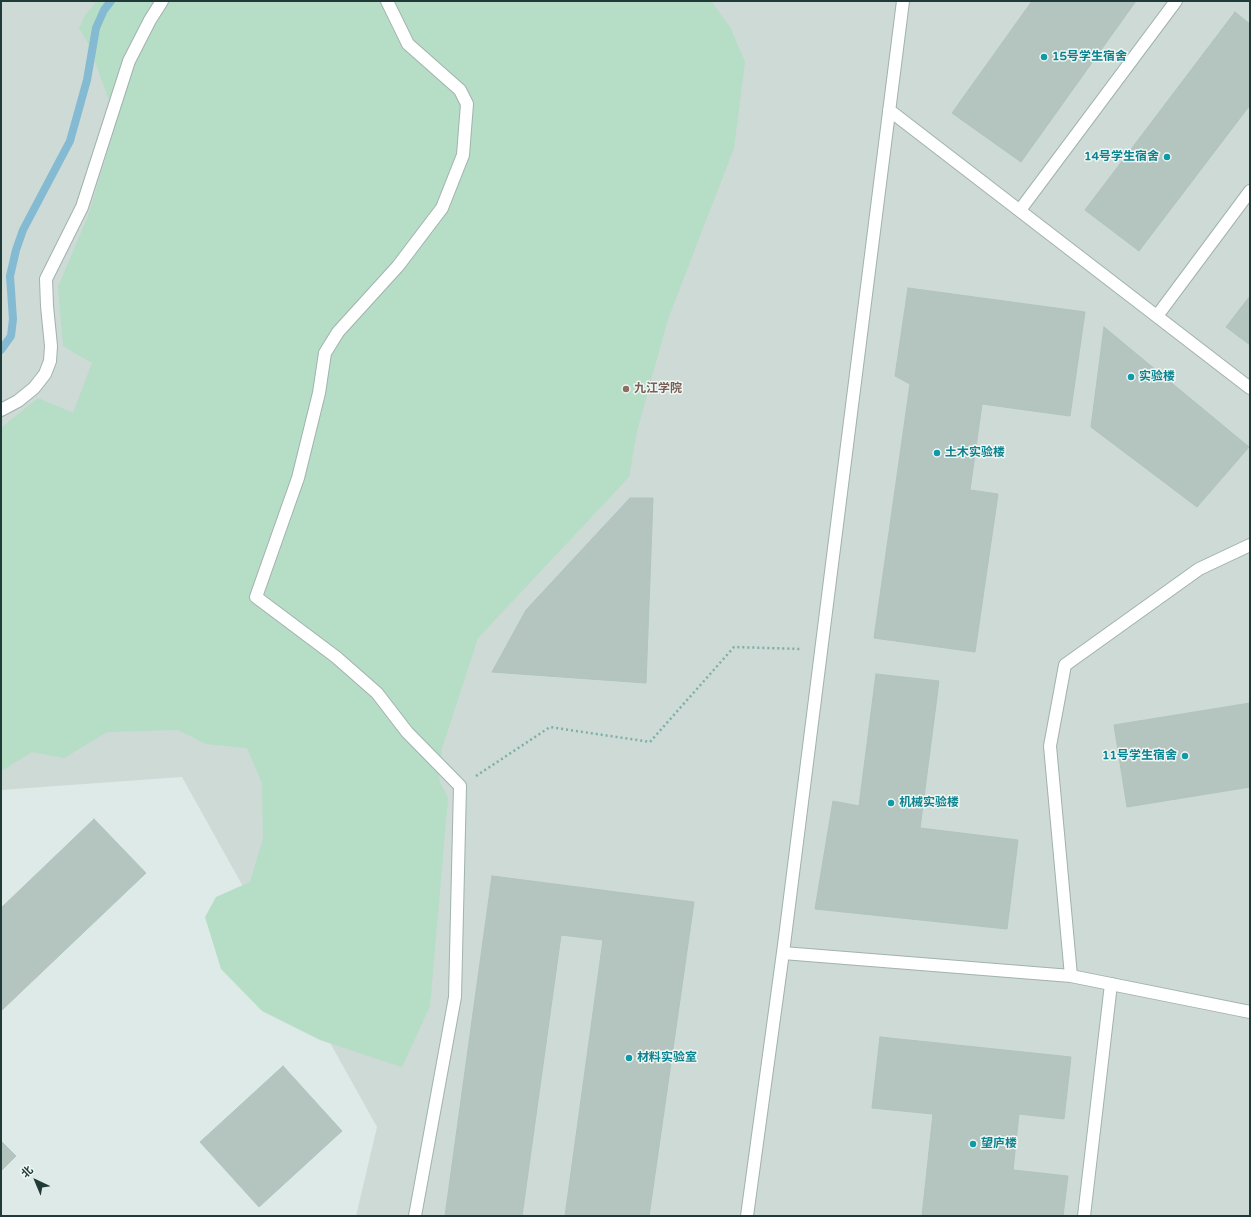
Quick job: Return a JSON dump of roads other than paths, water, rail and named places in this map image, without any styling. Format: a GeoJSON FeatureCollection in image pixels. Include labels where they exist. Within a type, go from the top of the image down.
{"type":"FeatureCollection","features":[{"type":"Feature","properties":{"kind":"street"},"geometry":{"type":"LineString","coordinates":[[1,410],[18,401],[34,388],[45,374],[50,361],[51,346],[46,279],[82,207],[129,61],[150,20],[162,1]]}},
{"type":"Feature","properties":{"kind":"street"},"geometry":{"type":"LineString","coordinates":[[387,1],[408,44],[460,90],[467,104],[463,155],[442,208],[398,266],[338,332],[325,353],[319,393],[298,478],[256,597],[336,657],[377,693],[407,732],[460,786],[455,997],[415,1216]]}},
{"type":"Feature","properties":{"kind":"street"},"geometry":{"type":"LineString","coordinates":[[747,1216],[822,650],[903,1]]}},
{"type":"Feature","properties":{"kind":"street"},"geometry":{"type":"LineString","coordinates":[[1020,210],[1176,1]]}},
{"type":"Feature","properties":{"kind":"street"},"geometry":{"type":"LineString","coordinates":[[889,110],[1250,388]]}},
{"type":"Feature","properties":{"kind":"street"},"geometry":{"type":"LineString","coordinates":[[1157,316],[1250,191]]}},
{"type":"Feature","properties":{"kind":"street"},"geometry":{"type":"LineString","coordinates":[[1071,976],[1050,746],[1065,665],[1199,569],[1250,546]]}},
{"type":"Feature","properties":{"kind":"street"},"geometry":{"type":"LineString","coordinates":[[783,953],[1071,976],[1250,1012]]}},
{"type":"Feature","properties":{"kind":"street"},"geometry":{"type":"LineString","coordinates":[[1084,1216],[1111,984]]}},
{"type":"Feature","properties":{"kind":"waterway"},"geometry":{"type":"LineString","coordinates":[[1,350],[11,336],[13,319],[10,276],[16,250],[23,230],[70,141],[87,80],[96,28],[104,10],[111,1]]}},
{"type":"Feature","properties":{"kind":"place","name":"15号学生宿舍"},"geometry":{"type":"Point","coordinates":[1044,57]}},
{"type":"Feature","properties":{"kind":"place","name":"14号学生宿舍"},"geometry":{"type":"Point","coordinates":[1167,157]}},
{"type":"Feature","properties":{"kind":"place","name":"实验楼"},"geometry":{"type":"Point","coordinates":[1131,377]}},
{"type":"Feature","properties":{"kind":"place","name":"九江学院"},"geometry":{"type":"Point","coordinates":[626,389]}},
{"type":"Feature","properties":{"kind":"place","name":"土木实验楼"},"geometry":{"type":"Point","coordinates":[937,453]}},
{"type":"Feature","properties":{"kind":"place","name":"11号学生宿舍"},"geometry":{"type":"Point","coordinates":[1185,756]}},
{"type":"Feature","properties":{"kind":"place","name":"机械实验楼"},"geometry":{"type":"Point","coordinates":[891,803]}},
{"type":"Feature","properties":{"kind":"place","name":"材料实验室"},"geometry":{"type":"Point","coordinates":[629,1058]}},
{"type":"Feature","properties":{"kind":"place","name":"望庐楼"},"geometry":{"type":"Point","coordinates":[973,1144]}}]}
